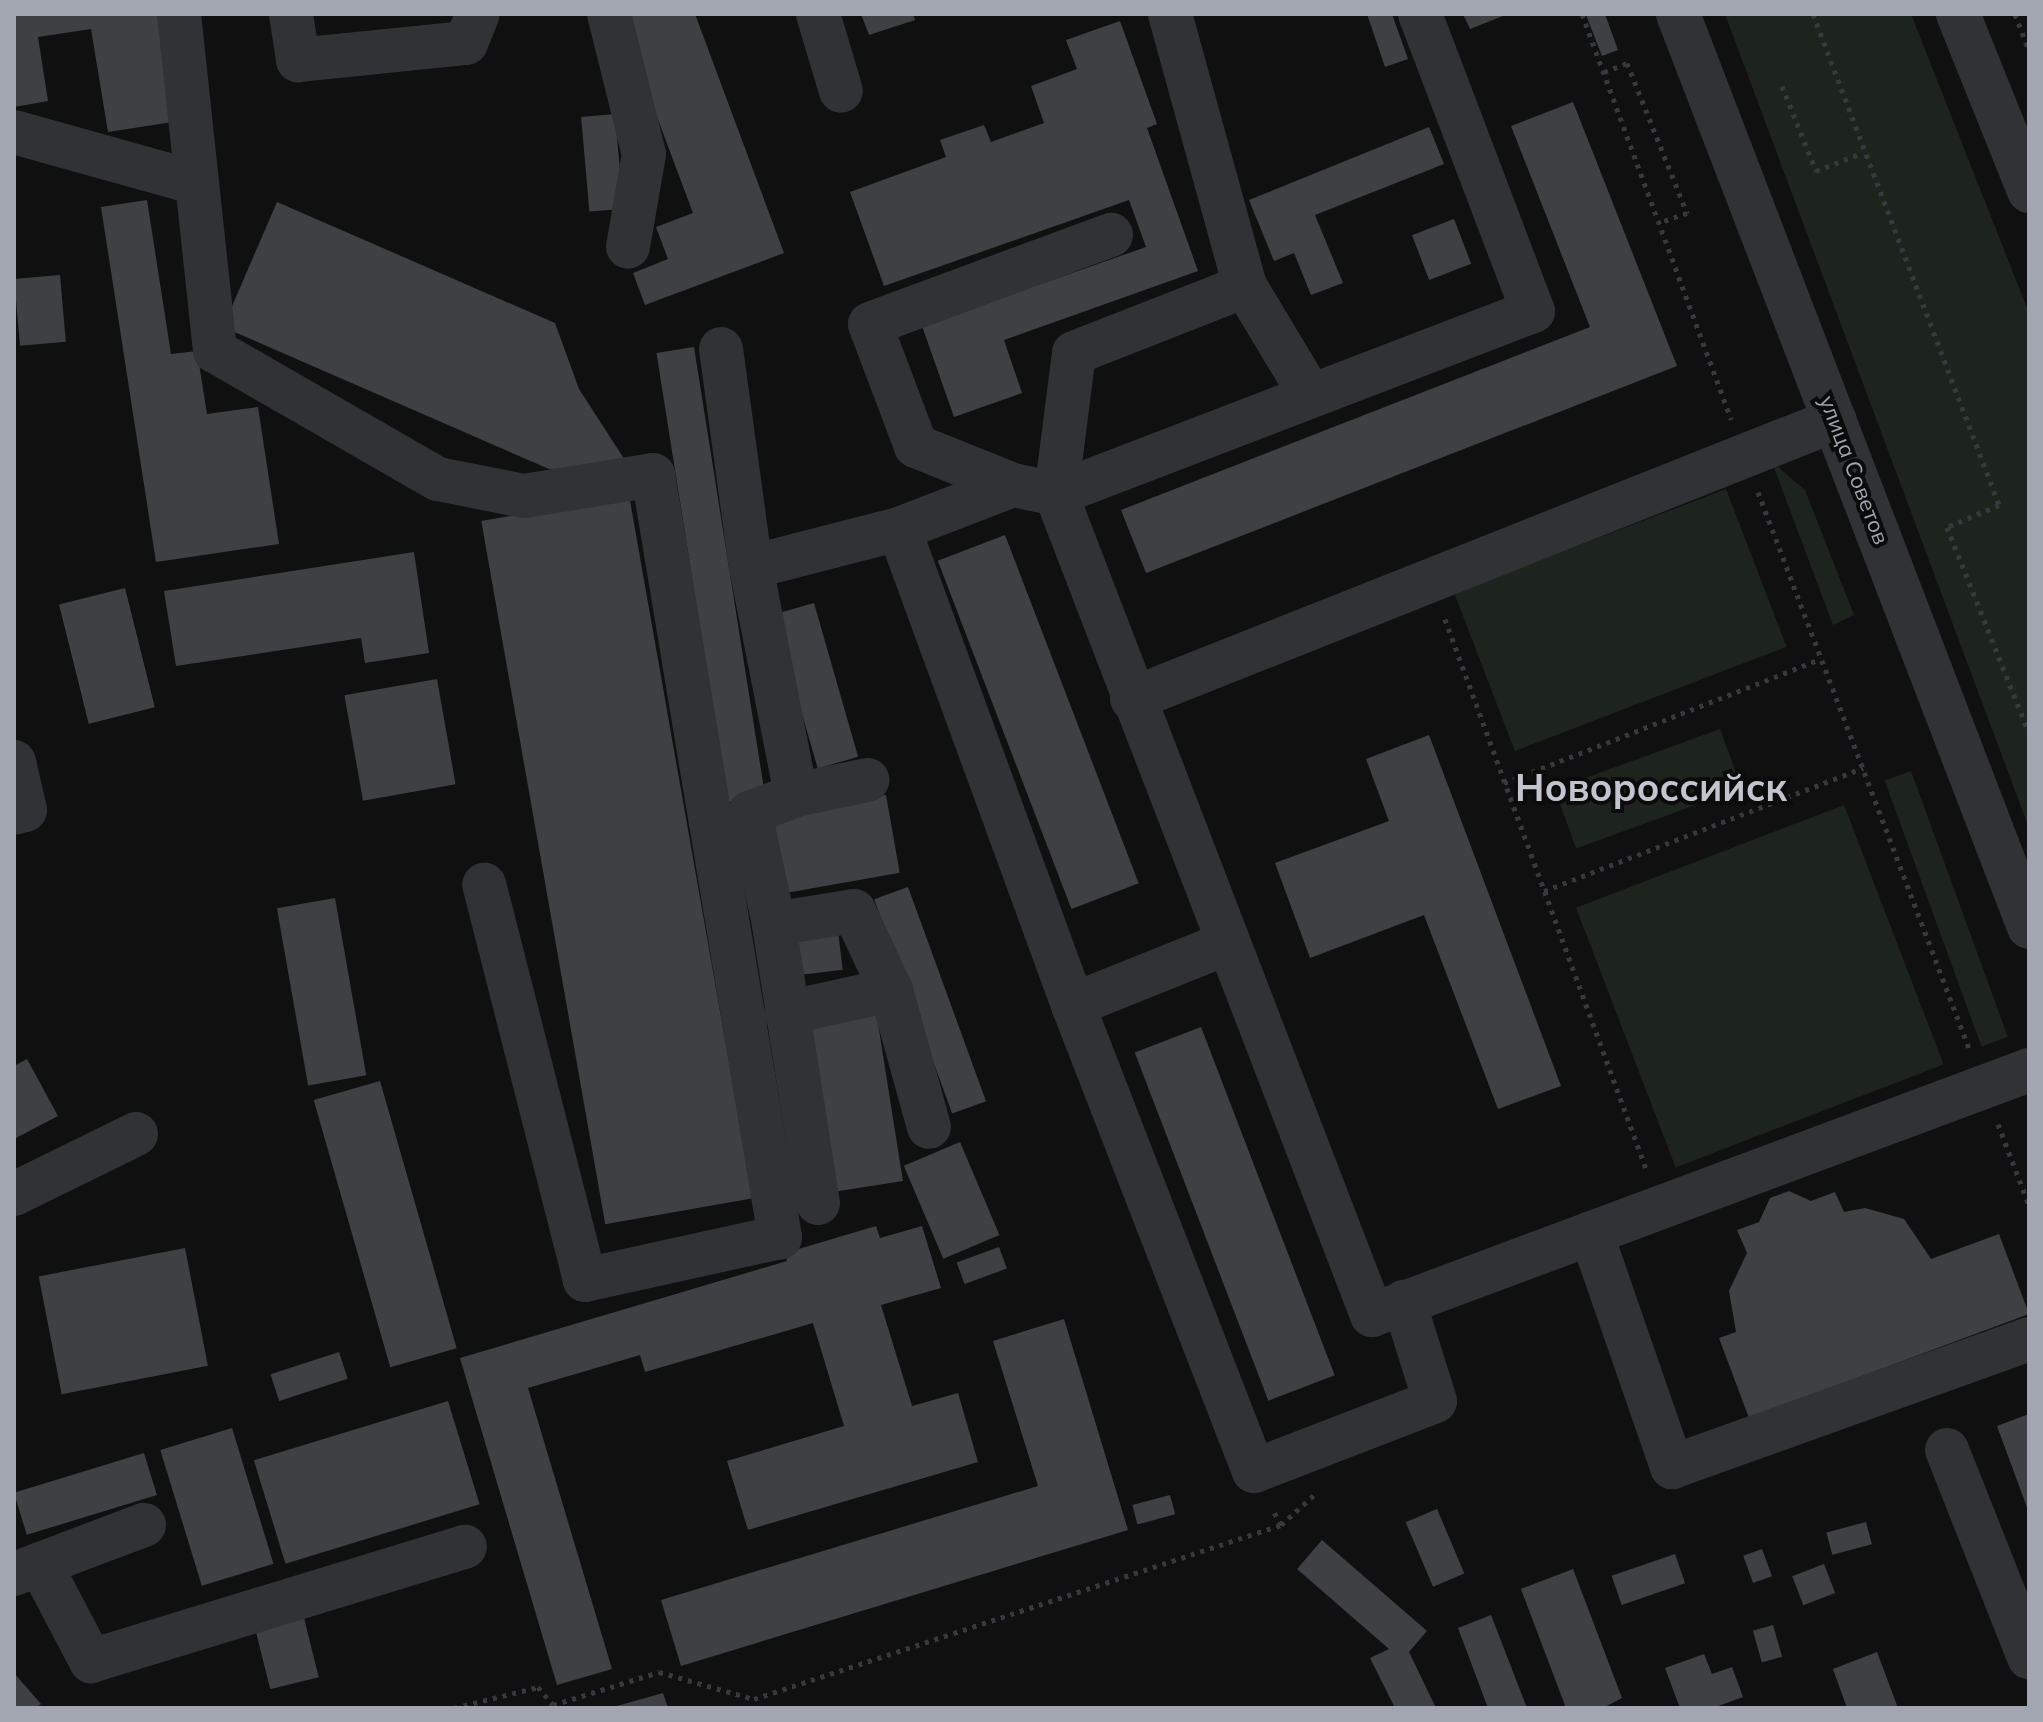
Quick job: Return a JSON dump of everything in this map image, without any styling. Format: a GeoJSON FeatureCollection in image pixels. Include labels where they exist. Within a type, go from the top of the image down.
{"type":"FeatureCollection","features":[{"type":"Feature","properties":{"kind":"street"},"geometry":{"type":"LineString","coordinates":[[179,14],[215,351],[438,479],[524,496],[653,475],[780,1237],[585,1280],[484,885]]}},
{"type":"Feature","properties":{"kind":"street"},"geometry":{"type":"LineString","coordinates":[[291,14],[298,60],[466,43],[478,14]]}},
{"type":"Feature","properties":{"kind":"street"},"geometry":{"type":"LineString","coordinates":[[609,14],[644,154],[628,247]]}},
{"type":"Feature","properties":{"kind":"street"},"geometry":{"type":"LineString","coordinates":[[818,14],[841,91]]}},
{"type":"Feature","properties":{"kind":"street"},"geometry":{"type":"LineString","coordinates":[[1170,14],[1245,286],[1311,396]]}},
{"type":"Feature","properties":{"kind":"street"},"geometry":{"type":"LineString","coordinates":[[1111,235],[870,324],[916,446],[1013,485],[1056,494],[1533,311],[1420,14]]}},
{"type":"Feature","properties":{"kind":"street","name":"улица Советов"},"geometry":{"type":"LineString","coordinates":[[1678,14],[2029,927]]}},
{"type":"Feature","properties":{"kind":"street"},"geometry":{"type":"LineString","coordinates":[[1958,14],[2029,191]]}},
{"type":"Feature","properties":{"kind":"street"},"geometry":{"type":"LineString","coordinates":[[14,132],[197,183]]}},
{"type":"Feature","properties":{"kind":"street"},"geometry":{"type":"LineString","coordinates":[[1245,286],[1074,353],[1056,494],[1132,699],[1372,1315],[2029,1070]]}},
{"type":"Feature","properties":{"kind":"street"},"geometry":{"type":"LineString","coordinates":[[721,349],[751,567],[796,795]]}},
{"type":"Feature","properties":{"kind":"street"},"geometry":{"type":"LineString","coordinates":[[1132,699],[1742,452],[1835,420]]}},
{"type":"Feature","properties":{"kind":"street"},"geometry":{"type":"LineString","coordinates":[[751,567],[899,529],[1013,485]]}},
{"type":"Feature","properties":{"kind":"street"},"geometry":{"type":"LineString","coordinates":[[899,529],[1073,1005],[1254,1471],[1435,1401],[1404,1302]]}},
{"type":"Feature","properties":{"kind":"street"},"geometry":{"type":"LineString","coordinates":[[14,762],[25,810],[14,813]]}},
{"type":"Feature","properties":{"kind":"street"},"geometry":{"type":"LineString","coordinates":[[818,1203],[774,924],[750,813],[796,795],[867,780]]}},
{"type":"Feature","properties":{"kind":"street"},"geometry":{"type":"LineString","coordinates":[[774,924],[854,911],[891,990],[929,1127]]}},
{"type":"Feature","properties":{"kind":"street"},"geometry":{"type":"LineString","coordinates":[[1073,1005],[1227,943]]}},
{"type":"Feature","properties":{"kind":"street"},"geometry":{"type":"LineString","coordinates":[[786,1013],[891,990]]}},
{"type":"Feature","properties":{"kind":"street"},"geometry":{"type":"LineString","coordinates":[[14,1194],[136,1134]]}},
{"type":"Feature","properties":{"kind":"street"},"geometry":{"type":"LineString","coordinates":[[1591,1233],[1672,1467],[2029,1339]]}},
{"type":"Feature","properties":{"kind":"street"},"geometry":{"type":"LineString","coordinates":[[1947,1450],[2029,1657]]}},
{"type":"Feature","properties":{"kind":"street"},"geometry":{"type":"LineString","coordinates":[[144,1525],[27,1569],[91,1661],[465,1547]]}},
{"type":"Feature","properties":{"kind":"path"},"geometry":{"type":"LineString","coordinates":[[1582,14],[1661,222],[1742,452],[2029,1205]]}},
{"type":"Feature","properties":{"kind":"path"},"geometry":{"type":"LineString","coordinates":[[1813,14],[1862,153],[1999,505],[1947,527],[2029,733]]}},
{"type":"Feature","properties":{"kind":"path"},"geometry":{"type":"LineString","coordinates":[[2015,14],[2029,50]]}},
{"type":"Feature","properties":{"kind":"path"},"geometry":{"type":"LineString","coordinates":[[1604,72],[1627,63],[1687,213],[1661,222]]}},
{"type":"Feature","properties":{"kind":"path"},"geometry":{"type":"LineString","coordinates":[[1782,86],[1816,171],[1862,153]]}},
{"type":"Feature","properties":{"kind":"path"},"geometry":{"type":"LineString","coordinates":[[1430,579],[1660,1208]]}},
{"type":"Feature","properties":{"kind":"path"},"geometry":{"type":"LineString","coordinates":[[1504,783],[1821,659]]}},
{"type":"Feature","properties":{"kind":"path"},"geometry":{"type":"LineString","coordinates":[[1544,891],[1863,768]]}},
{"type":"Feature","properties":{"kind":"path"},"geometry":{"type":"LineString","coordinates":[[454,1708],[538,1687],[553,1705],[659,1672],[754,1699],[1281,1525],[1254,1471]]}},
{"type":"Feature","properties":{"kind":"shaded area"},"geometry":{"type":"Polygon","coordinates":[[[1725,14],[1911,14],[2029,313],[2029,828],[1725,14]]]}},
{"type":"Feature","properties":{"kind":"shaded area"},"geometry":{"type":"Polygon","coordinates":[[[1772,462],[1805,490],[1854,615],[1833,625],[1772,462]]]}},
{"type":"Feature","properties":{"kind":"shaded area"},"geometry":{"type":"Polygon","coordinates":[[[1726,489],[1787,647],[1515,751],[1454,593],[1726,489]]]}},
{"type":"Feature","properties":{"kind":"shaded area"},"geometry":{"type":"Polygon","coordinates":[[[1720,729],[1742,788],[1576,848],[1555,789],[1720,729]]]}},
{"type":"Feature","properties":{"kind":"shaded area"},"geometry":{"type":"Polygon","coordinates":[[[1911,771],[2008,1037],[1981,1047],[1885,781],[1911,771]]]}},
{"type":"Feature","properties":{"kind":"shaded area"},"geometry":{"type":"Polygon","coordinates":[[[1844,805],[1944,1065],[1676,1167],[1576,908],[1844,805]]]}},
{"type":"Feature","properties":{"kind":"building"},"geometry":{"type":"Polygon","coordinates":[[[14,14],[161,14],[179,121],[108,132],[91,29],[38,37],[48,101],[14,107],[14,14]]]}},
{"type":"Feature","properties":{"kind":"building"},"geometry":{"type":"Polygon","coordinates":[[[630,14],[695,14],[784,253],[645,305],[633,273],[668,259],[656,227],[693,213],[620,18],[630,14]]]}},
{"type":"Feature","properties":{"kind":"building"},"geometry":{"type":"Polygon","coordinates":[[[861,14],[913,14],[915,20],[869,35],[861,14]]]}},
{"type":"Feature","properties":{"kind":"building"},"geometry":{"type":"Polygon","coordinates":[[[1367,14],[1392,14],[1408,59],[1385,67],[1367,14]]]}},
{"type":"Feature","properties":{"kind":"building"},"geometry":{"type":"Polygon","coordinates":[[[1463,14],[1508,14],[1470,29],[1463,14]]]}},
{"type":"Feature","properties":{"kind":"building"},"geometry":{"type":"Polygon","coordinates":[[[1605,14],[1618,50],[1602,56],[1586,15],[1605,14]]]}},
{"type":"Feature","properties":{"kind":"building"},"geometry":{"type":"Polygon","coordinates":[[[1120,21],[1157,124],[1147,128],[1198,271],[1004,340],[1022,393],[954,417],[922,326],[1146,247],[1129,200],[884,286],[850,192],[946,157],[940,140],[984,125],[991,142],[1044,123],[1031,86],[1077,69],[1066,40],[1120,21]]]}},
{"type":"Feature","properties":{"kind":"building"},"geometry":{"type":"Polygon","coordinates":[[[1573,102],[1677,366],[1146,573],[1121,510],[1590,327],[1511,126],[1573,102]]]}},
{"type":"Feature","properties":{"kind":"building"},"geometry":{"type":"Polygon","coordinates":[[[615,114],[623,209],[589,212],[581,117],[615,114]]]}},
{"type":"Feature","properties":{"kind":"building"},"geometry":{"type":"Polygon","coordinates":[[[1429,127],[1444,164],[1315,215],[1343,283],[1311,295],[1294,253],[1274,261],[1249,200],[1429,127]]]}},
{"type":"Feature","properties":{"kind":"building"},"geometry":{"type":"Polygon","coordinates":[[[147,200],[171,354],[197,351],[207,414],[258,407],[279,544],[156,562],[101,207],[147,200]]]}},
{"type":"Feature","properties":{"kind":"building"},"geometry":{"type":"Polygon","coordinates":[[[277,202],[555,323],[579,389],[630,468],[549,469],[223,327],[277,202]]]}},
{"type":"Feature","properties":{"kind":"building"},"geometry":{"type":"Polygon","coordinates":[[[1454,219],[1471,264],[1429,280],[1412,235],[1454,219]]]}},
{"type":"Feature","properties":{"kind":"building"},"geometry":{"type":"Polygon","coordinates":[[[60,275],[66,342],[20,346],[14,279],[60,275]]]}},
{"type":"Feature","properties":{"kind":"building"},"geometry":{"type":"Polygon","coordinates":[[[694,347],[765,796],[728,802],[656,353],[694,347]]]}},
{"type":"Feature","properties":{"kind":"building"},"geometry":{"type":"Polygon","coordinates":[[[629,495],[753,1198],[605,1224],[481,521],[629,495]]]}},
{"type":"Feature","properties":{"kind":"building"},"geometry":{"type":"Polygon","coordinates":[[[1005,535],[1139,883],[1071,909],[938,561],[1005,535]]]}},
{"type":"Feature","properties":{"kind":"building"},"geometry":{"type":"Polygon","coordinates":[[[414,552],[429,653],[365,663],[361,638],[176,666],[164,591],[414,552]]]}},
{"type":"Feature","properties":{"kind":"building"},"geometry":{"type":"Polygon","coordinates":[[[125,588],[155,707],[89,724],[59,604],[125,588]]]}},
{"type":"Feature","properties":{"kind":"building"},"geometry":{"type":"Polygon","coordinates":[[[814,603],[858,757],[818,768],[774,615],[814,603]]]}},
{"type":"Feature","properties":{"kind":"building"},"geometry":{"type":"Polygon","coordinates":[[[437,679],[456,784],[363,801],[344,695],[437,679]]]}},
{"type":"Feature","properties":{"kind":"building"},"geometry":{"type":"Polygon","coordinates":[[[1429,735],[1561,1086],[1498,1109],[1424,915],[1310,958],[1275,863],[1389,821],[1366,759],[1429,735]]]}},
{"type":"Feature","properties":{"kind":"building"},"geometry":{"type":"Polygon","coordinates":[[[886,795],[900,873],[779,894],[765,816],[886,795]]]}},
{"type":"Feature","properties":{"kind":"building"},"geometry":{"type":"Polygon","coordinates":[[[908,887],[986,1101],[952,1114],[874,899],[908,887]]]}},
{"type":"Feature","properties":{"kind":"building"},"geometry":{"type":"Polygon","coordinates":[[[335,898],[366,1075],[308,1086],[277,908],[335,898]]]}},
{"type":"Feature","properties":{"kind":"building"},"geometry":{"type":"Polygon","coordinates":[[[837,923],[843,970],[795,975],[789,929],[837,923]]]}},
{"type":"Feature","properties":{"kind":"building"},"geometry":{"type":"Polygon","coordinates":[[[876,1011],[903,1181],[833,1192],[806,1022],[876,1011]]]}},
{"type":"Feature","properties":{"kind":"building"},"geometry":{"type":"Polygon","coordinates":[[[1201,1027],[1335,1375],[1268,1401],[1135,1052],[1201,1027]]]}},
{"type":"Feature","properties":{"kind":"building"},"geometry":{"type":"Polygon","coordinates":[[[27,1059],[58,1116],[14,1139],[14,1066],[27,1059]]]}},
{"type":"Feature","properties":{"kind":"building"},"geometry":{"type":"Polygon","coordinates":[[[380,1081],[457,1348],[390,1367],[314,1100],[380,1081]]]}},
{"type":"Feature","properties":{"kind":"building"},"geometry":{"type":"Polygon","coordinates":[[[960,1142],[999,1235],[943,1259],[904,1166],[960,1142]]]}},
{"type":"Feature","properties":{"kind":"building"},"geometry":{"type":"Polygon","coordinates":[[[1789,1191],[1811,1201],[1835,1192],[1844,1212],[1865,1208],[1904,1219],[1931,1259],[1999,1234],[2029,1314],[1749,1418],[1719,1338],[1736,1332],[1729,1291],[1747,1253],[1737,1230],[1759,1222],[1770,1198],[1789,1191]]]}},
{"type":"Feature","properties":{"kind":"building"},"geometry":{"type":"Polygon","coordinates":[[[876,1226],[880,1238],[922,1226],[941,1288],[881,1305],[912,1406],[958,1393],[978,1462],[748,1530],[727,1461],[844,1426],[813,1323],[645,1372],[640,1355],[528,1388],[612,1669],[557,1685],[460,1358],[787,1261],[785,1253],[876,1226]]]}},
{"type":"Feature","properties":{"kind":"building"},"geometry":{"type":"Polygon","coordinates":[[[999,1247],[1007,1269],[965,1284],[957,1262],[999,1247]]]}},
{"type":"Feature","properties":{"kind":"building"},"geometry":{"type":"Polygon","coordinates":[[[185,1248],[208,1366],[62,1394],[39,1276],[185,1248]]]}},
{"type":"Feature","properties":{"kind":"building"},"geometry":{"type":"Polygon","coordinates":[[[1064,1319],[1128,1530],[681,1666],[661,1600],[1038,1486],[993,1341],[1064,1319]]]}},
{"type":"Feature","properties":{"kind":"building"},"geometry":{"type":"Polygon","coordinates":[[[339,1352],[348,1379],[279,1401],[271,1374],[339,1352]]]}},
{"type":"Feature","properties":{"kind":"building"},"geometry":{"type":"Polygon","coordinates":[[[448,1401],[480,1504],[285,1564],[254,1460],[448,1401]]]}},
{"type":"Feature","properties":{"kind":"building"},"geometry":{"type":"Polygon","coordinates":[[[2029,1414],[2029,1513],[1997,1426],[2029,1414]]]}},
{"type":"Feature","properties":{"kind":"building"},"geometry":{"type":"Polygon","coordinates":[[[232,1428],[274,1564],[202,1586],[160,1450],[232,1428]]]}},
{"type":"Feature","properties":{"kind":"building"},"geometry":{"type":"Polygon","coordinates":[[[144,1453],[157,1495],[27,1535],[14,1493],[144,1453]]]}},
{"type":"Feature","properties":{"kind":"building"},"geometry":{"type":"Polygon","coordinates":[[[1170,1495],[1175,1514],[1138,1524],[1132,1505],[1170,1495]]]}},
{"type":"Feature","properties":{"kind":"building"},"geometry":{"type":"Polygon","coordinates":[[[1437,1509],[1464,1573],[1433,1587],[1406,1522],[1437,1509]]]}},
{"type":"Feature","properties":{"kind":"building"},"geometry":{"type":"Polygon","coordinates":[[[1866,1522],[1872,1544],[1832,1555],[1826,1533],[1866,1522]]]}},
{"type":"Feature","properties":{"kind":"building"},"geometry":{"type":"Polygon","coordinates":[[[1322,1540],[1427,1631],[1409,1652],[1436,1708],[1395,1708],[1370,1658],[1389,1649],[1297,1569],[1322,1540]]]}},
{"type":"Feature","properties":{"kind":"building"},"geometry":{"type":"Polygon","coordinates":[[[1762,1549],[1772,1576],[1753,1583],[1743,1556],[1762,1549]]]}},
{"type":"Feature","properties":{"kind":"building"},"geometry":{"type":"Polygon","coordinates":[[[1675,1554],[1685,1583],[1622,1605],[1612,1576],[1675,1554]]]}},
{"type":"Feature","properties":{"kind":"building"},"geometry":{"type":"Polygon","coordinates":[[[1824,1564],[1835,1593],[1803,1605],[1792,1576],[1824,1564]]]}},
{"type":"Feature","properties":{"kind":"building"},"geometry":{"type":"Polygon","coordinates":[[[1573,1569],[1622,1698],[1603,1708],[1566,1708],[1521,1589],[1573,1569]]]}},
{"type":"Feature","properties":{"kind":"building"},"geometry":{"type":"Polygon","coordinates":[[[1491,1615],[1527,1708],[1488,1708],[1458,1628],[1491,1615]]]}},
{"type":"Feature","properties":{"kind":"building"},"geometry":{"type":"Polygon","coordinates":[[[304,1618],[319,1677],[270,1689],[255,1630],[304,1618]]]}},
{"type":"Feature","properties":{"kind":"building"},"geometry":{"type":"Polygon","coordinates":[[[1773,1625],[1782,1657],[1762,1663],[1753,1631],[1773,1625]]]}},
{"type":"Feature","properties":{"kind":"building"},"geometry":{"type":"Polygon","coordinates":[[[1877,1652],[1898,1708],[1847,1708],[1833,1669],[1877,1652]]]}},
{"type":"Feature","properties":{"kind":"building"},"geometry":{"type":"Polygon","coordinates":[[[1704,1654],[1712,1674],[1732,1667],[1743,1697],[1713,1708],[1680,1708],[1665,1668],[1704,1654]]]}},
{"type":"Feature","properties":{"kind":"building"},"geometry":{"type":"Polygon","coordinates":[[[14,1673],[41,1704],[36,1708],[14,1708],[14,1673]]]}},
{"type":"Feature","properties":{"kind":"building"},"geometry":{"type":"Polygon","coordinates":[[[663,1693],[668,1708],[613,1708],[613,1707],[663,1693]]]}},
{"type":"Feature","properties":{"kind":"district","name":"Новороссийск"},"geometry":{"type":"Point","coordinates":[1651,788]}}]}
